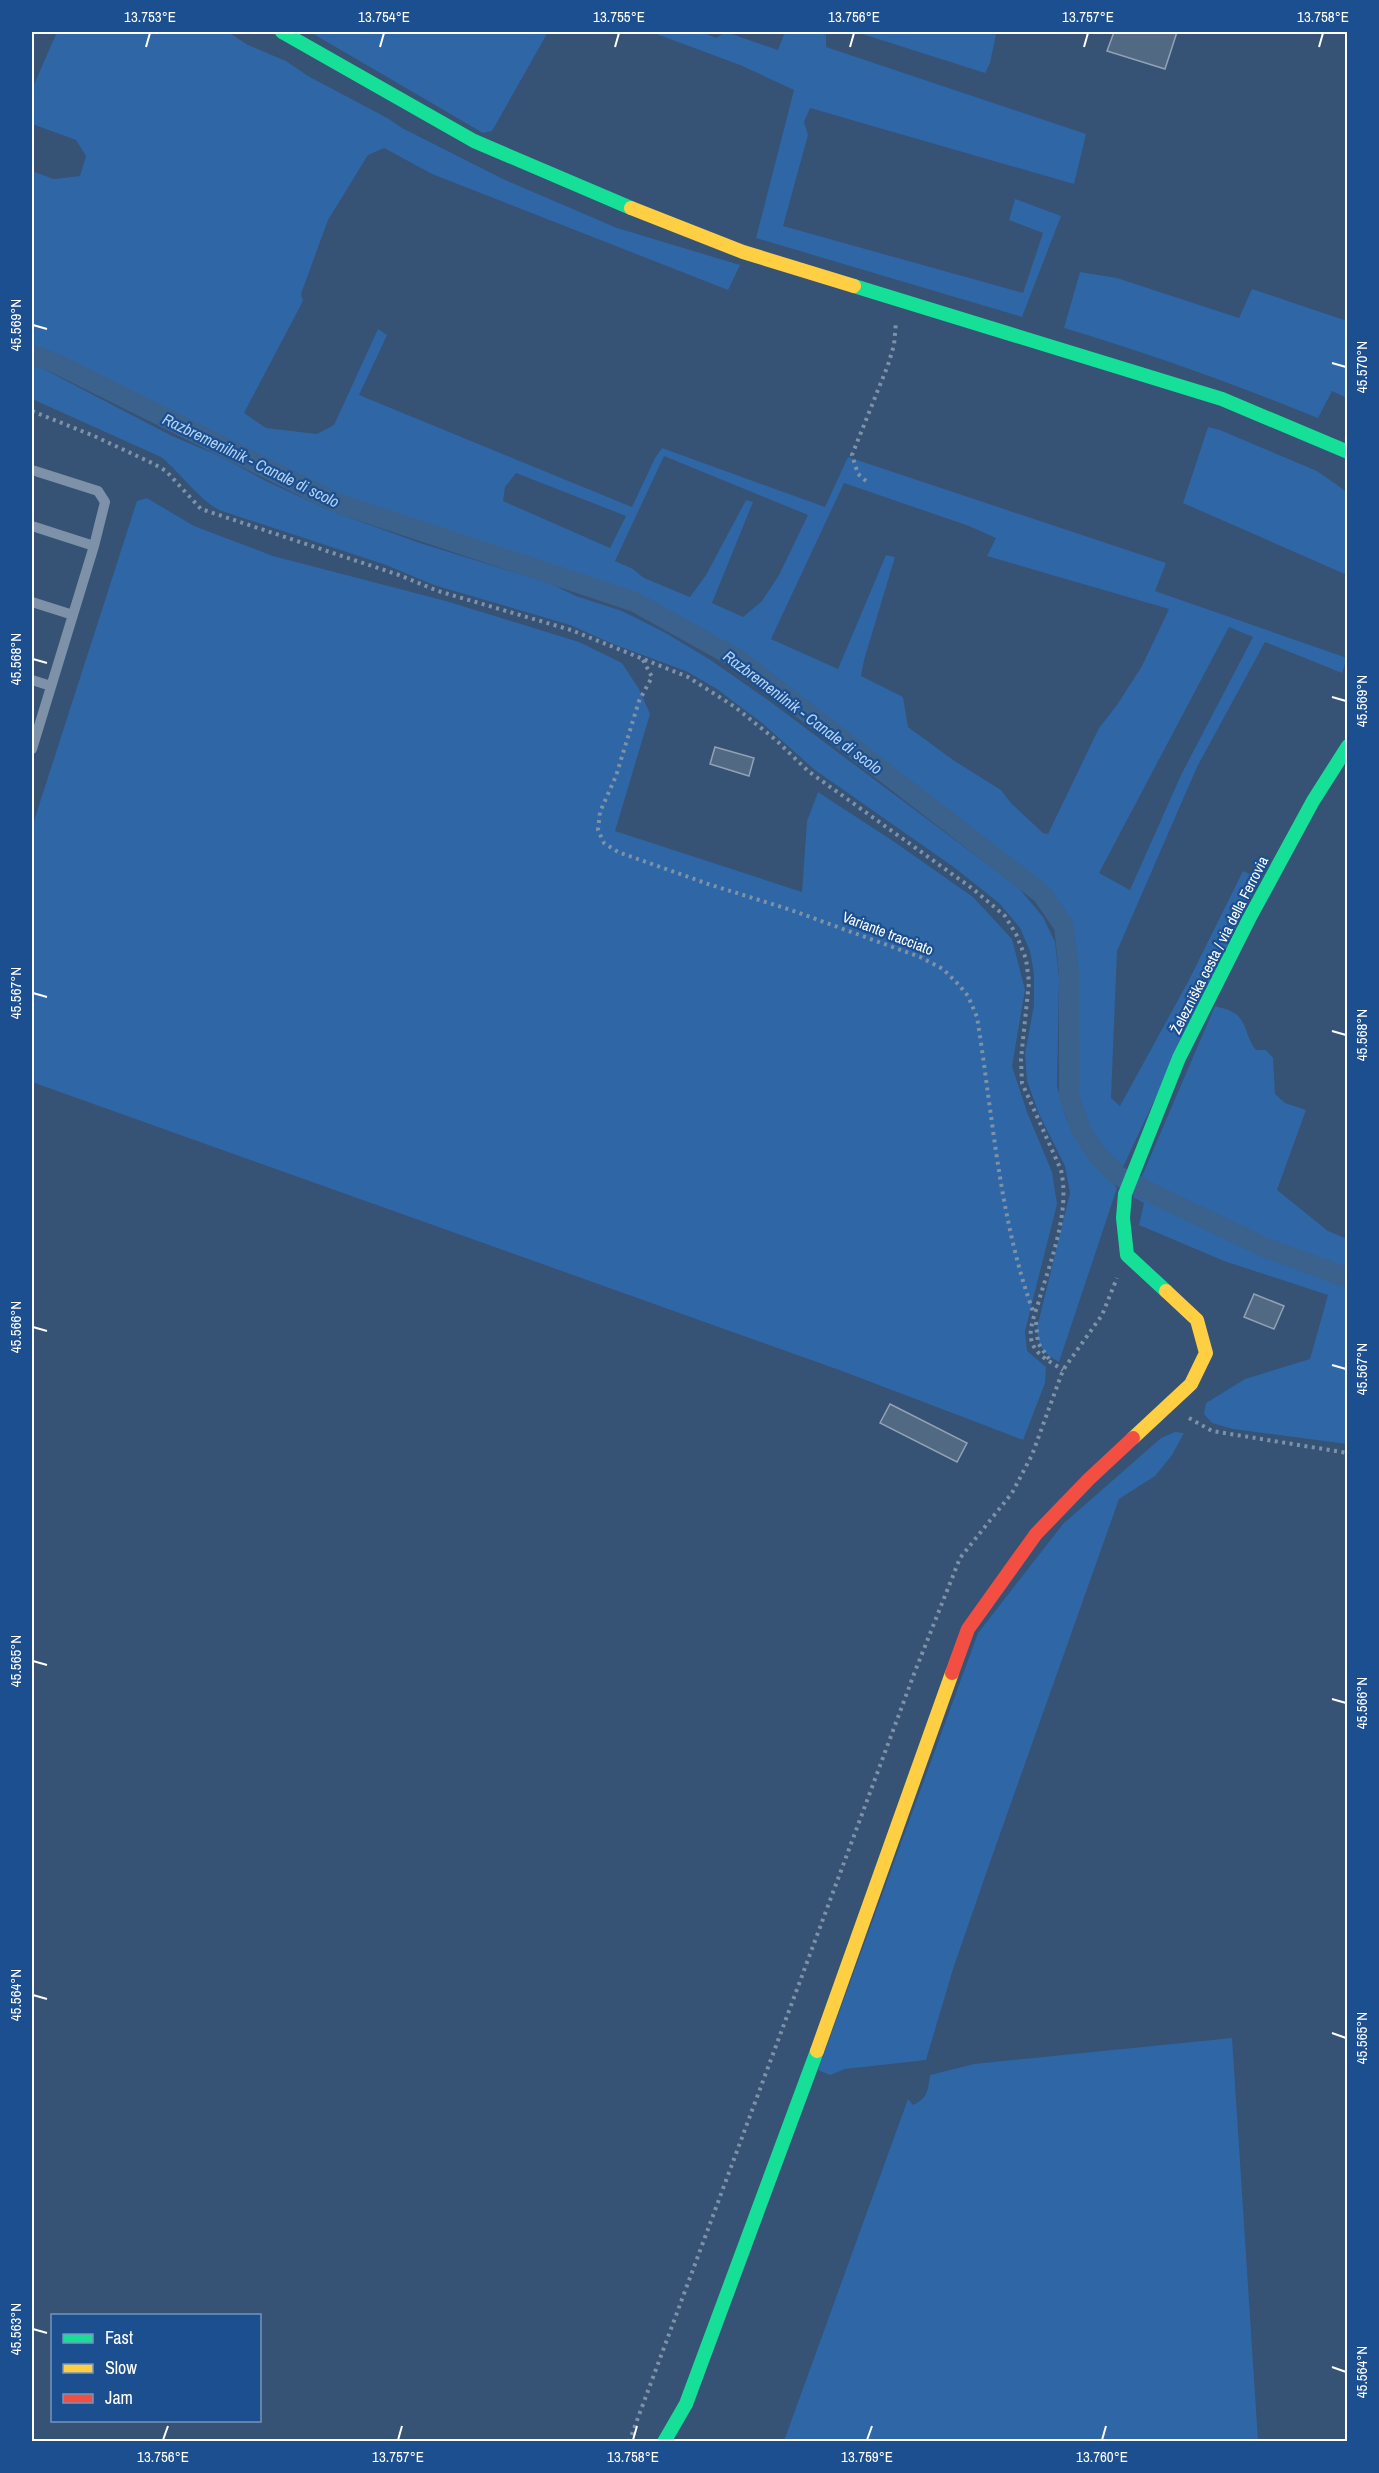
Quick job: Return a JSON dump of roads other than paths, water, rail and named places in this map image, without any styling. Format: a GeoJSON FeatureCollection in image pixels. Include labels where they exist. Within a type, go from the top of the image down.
{"type":"FeatureCollection","features":[{"type":"Feature","properties":{"kind":"street"},"geometry":{"type":"LineString","coordinates":[[282,32],[474,141],[591,193],[743,252],[1222,399],[1347,452]]}},
{"type":"Feature","properties":{"kind":"street","name":"Železniška cesta / via della Ferrovia"},"geometry":{"type":"LineString","coordinates":[[664,2442],[686,2404],[777,2164],[968,1629],[1036,1534],[1089,1479],[1191,1384],[1206,1353],[1197,1320],[1127,1256],[1122,1218],[1125,1194],[1179,1058],[1255,909],[1347,746]]}},
{"type":"Feature","properties":{"kind":"lane"},"geometry":{"type":"LineString","coordinates":[[32,470],[98,491],[105,502],[94,546],[32,749]]}},
{"type":"Feature","properties":{"kind":"lane"},"geometry":{"type":"LineString","coordinates":[[32,526],[94,546]]}},
{"type":"Feature","properties":{"kind":"lane"},"geometry":{"type":"LineString","coordinates":[[32,602],[73,615]]}},
{"type":"Feature","properties":{"kind":"lane"},"geometry":{"type":"LineString","coordinates":[[32,680],[51,686]]}},
{"type":"Feature","properties":{"kind":"waterway","name":"Razbremenilnik - Canale di scolo"},"geometry":{"type":"LineString","coordinates":[[32,355],[55,363],[334,502],[635,602],[739,660],[1042,894],[1064,926],[1069,972],[1069,1096],[1082,1132],[1098,1156],[1117,1175],[1155,1195],[1266,1248],[1348,1278]]}}]}
